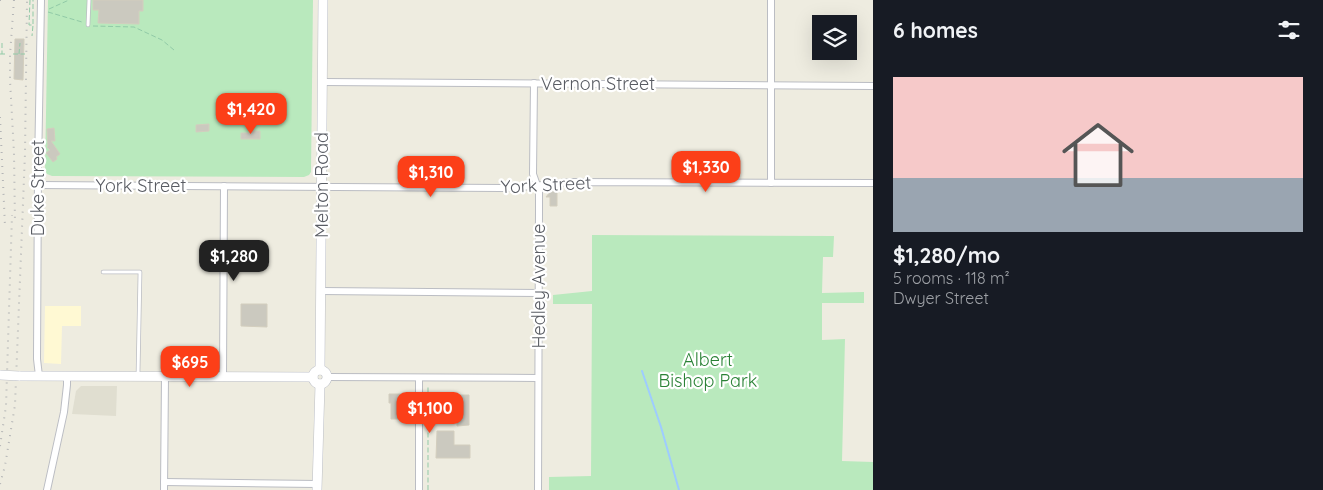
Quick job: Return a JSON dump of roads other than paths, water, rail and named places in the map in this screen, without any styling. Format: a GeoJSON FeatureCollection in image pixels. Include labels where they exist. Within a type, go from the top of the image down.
{"type":"FeatureCollection","features":[{"type":"Feature","properties":{"kind":"street","name":"Duke Street"},"geometry":{"type":"LineString","coordinates":[[39,376],[37,359],[41,0]]}},
{"type":"Feature","properties":{"kind":"street","name":"Melton Road"},"geometry":{"type":"LineString","coordinates":[[320,370],[323,0]]}},
{"type":"Feature","properties":{"kind":"street"},"geometry":{"type":"LineString","coordinates":[[771,0],[771,183]]}},
{"type":"Feature","properties":{"kind":"street","name":"Vernon Street"},"geometry":{"type":"LineString","coordinates":[[323,82],[873,86]]}},
{"type":"Feature","properties":{"kind":"street","name":"Hedley Avenue"},"geometry":{"type":"LineString","coordinates":[[534,83],[533,174],[537,186],[540,211],[538,490]]}},
{"type":"Feature","properties":{"kind":"street","name":"York Street"},"geometry":{"type":"LineString","coordinates":[[38,185],[502,188],[572,182],[873,183]]}},
{"type":"Feature","properties":{"kind":"street"},"geometry":{"type":"LineString","coordinates":[[223,377],[224,186]]}},
{"type":"Feature","properties":{"kind":"street"},"geometry":{"type":"LineString","coordinates":[[321,291],[539,293]]}},
{"type":"Feature","properties":{"kind":"street"},"geometry":{"type":"LineString","coordinates":[[320,384],[314,381],[314,372],[320,370],[327,377]]}},
{"type":"Feature","properties":{"kind":"street"},"geometry":{"type":"LineString","coordinates":[[0,375],[313,377]]}},
{"type":"Feature","properties":{"kind":"street"},"geometry":{"type":"LineString","coordinates":[[47,490],[64,412],[67,376]]}},
{"type":"Feature","properties":{"kind":"street"},"geometry":{"type":"LineString","coordinates":[[164,490],[165,376]]}},
{"type":"Feature","properties":{"kind":"street"},"geometry":{"type":"LineString","coordinates":[[327,377],[538,378]]}},
{"type":"Feature","properties":{"kind":"street"},"geometry":{"type":"LineString","coordinates":[[320,384],[324,383],[327,377]]}},
{"type":"Feature","properties":{"kind":"street"},"geometry":{"type":"LineString","coordinates":[[419,378],[419,490]]}},
{"type":"Feature","properties":{"kind":"street"},"geometry":{"type":"LineString","coordinates":[[164,482],[317,487],[320,384]]}},
{"type":"Feature","properties":{"kind":"lane"},"geometry":{"type":"LineString","coordinates":[[88,25],[89,0]]}},
{"type":"Feature","properties":{"kind":"lane"},"geometry":{"type":"LineString","coordinates":[[103,272],[140,272],[138,376]]}},
{"type":"Feature","properties":{"kind":"waterway"},"geometry":{"type":"LineString","coordinates":[[642,371],[661,427],[679,490]]}},
{"type":"Feature","properties":{"kind":"railway"},"geometry":{"type":"LineString","coordinates":[[14,0],[10,80],[15,223]]}},
{"type":"Feature","properties":{"kind":"railway"},"geometry":{"type":"LineString","coordinates":[[0,484],[5,466],[15,405],[25,153],[27,0]]}},
{"type":"Feature","properties":{"kind":"railway"},"geometry":{"type":"LineString","coordinates":[[0,117],[5,226]]}},
{"type":"Feature","properties":{"kind":"railway"},"geometry":{"type":"LineString","coordinates":[[0,446],[6,406],[12,215]]}},
{"type":"Feature","properties":{"kind":"park label","name":"Albert Bishop Park"},"geometry":{"type":"Point","coordinates":[708,370]}}]}
